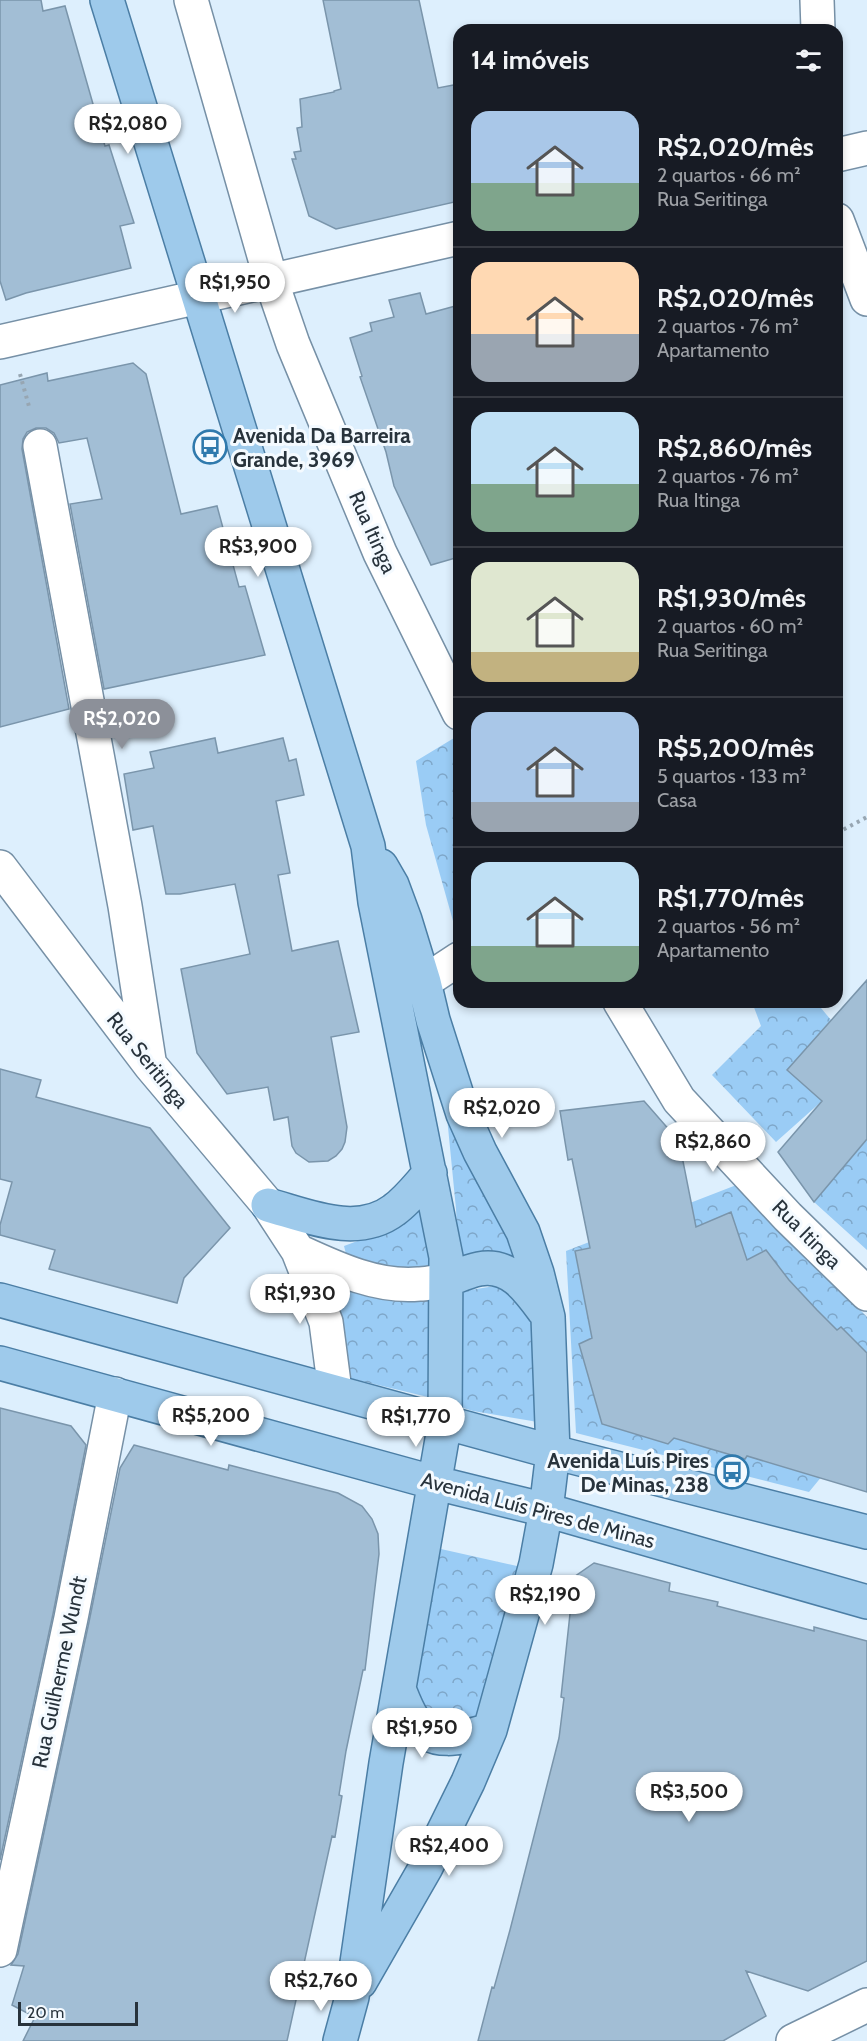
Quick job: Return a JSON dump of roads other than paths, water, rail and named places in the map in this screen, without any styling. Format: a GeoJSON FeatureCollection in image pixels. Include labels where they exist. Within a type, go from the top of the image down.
{"type":"FeatureCollection","features":[{"type":"Feature","properties":{"kind":"main road"},"geometry":{"type":"LineString","coordinates":[[107,0],[368,846],[375,902],[446,1257],[446,1422],[399,1689],[363,1910],[352,1997],[340,2041]]}},
{"type":"Feature","properties":{"kind":"main road"},"geometry":{"type":"LineString","coordinates":[[352,1997],[426,1867],[468,1782],[490,1730],[536,1564],[553,1452],[548,1317],[537,1273],[523,1232],[480,1152],[464,1114],[392,885],[368,846]]}},
{"type":"Feature","properties":{"kind":"main road"},"geometry":{"type":"LineString","coordinates":[[268,1205],[331,1222],[353,1224],[373,1221],[394,1210],[430,1173]]}},
{"type":"Feature","properties":{"kind":"main road"},"geometry":{"type":"LineString","coordinates":[[447,1280],[481,1269],[508,1273],[524,1284],[548,1317]]}},
{"type":"Feature","properties":{"kind":"main road"},"geometry":{"type":"LineString","coordinates":[[0,1300],[553,1452],[867,1532]]}},
{"type":"Feature","properties":{"kind":"main road","name":"Avenida Luís Pires de Minas"},"geometry":{"type":"LineString","coordinates":[[0,1363],[436,1483],[546,1510],[867,1602]]}},
{"type":"Feature","properties":{"kind":"main road"},"geometry":{"type":"LineString","coordinates":[[399,1689],[413,1721],[424,1732],[440,1738],[457,1740],[490,1730]]}},
{"type":"Feature","properties":{"kind":"street","name":"Rua Itinga"},"geometry":{"type":"LineString","coordinates":[[191,0],[271,280],[293,344],[380,553],[453,701]]}},
{"type":"Feature","properties":{"kind":"street"},"geometry":{"type":"LineString","coordinates":[[817,0],[818,24]]}},
{"type":"Feature","properties":{"kind":"street"},"geometry":{"type":"LineString","coordinates":[[843,153],[867,148]]}},
{"type":"Feature","properties":{"kind":"street"},"geometry":{"type":"LineString","coordinates":[[843,236],[867,299]]}},
{"type":"Feature","properties":{"kind":"street"},"geometry":{"type":"LineString","coordinates":[[5,340],[453,239]]}},
{"type":"Feature","properties":{"kind":"street"},"geometry":{"type":"LineString","coordinates":[[40,446],[125,906],[150,1065]]}},
{"type":"Feature","properties":{"kind":"street","name":"Rua Seritinga"},"geometry":{"type":"LineString","coordinates":[[0,867],[150,1065],[268,1205],[298,1251],[326,1322],[335,1391]]}},
{"type":"Feature","properties":{"kind":"street"},"geometry":{"type":"LineString","coordinates":[[424,982],[453,963]]}},
{"type":"Feature","properties":{"kind":"street","name":"Rua Itinga"},"geometry":{"type":"LineString","coordinates":[[624,1008],[679,1100],[788,1217],[867,1294]]}},
{"type":"Feature","properties":{"kind":"street"},"geometry":{"type":"LineString","coordinates":[[298,1251],[341,1271],[387,1282],[418,1285],[447,1280]]}},
{"type":"Feature","properties":{"kind":"street","name":"Rua Guilherme Wundt"},"geometry":{"type":"LineString","coordinates":[[0,1950],[71,1618],[115,1394]]}},
{"type":"Feature","properties":{"kind":"street"},"geometry":{"type":"LineString","coordinates":[[793,2041],[867,2005]]}},
{"type":"Feature","properties":{"kind":"place","name":"Avenida Da Barreira Grande, 3969"},"geometry":{"type":"Point","coordinates":[210,447]}},
{"type":"Feature","properties":{"kind":"place","name":"Avenida Luís Pires De Minas, 238"},"geometry":{"type":"Point","coordinates":[732,1472]}}]}
